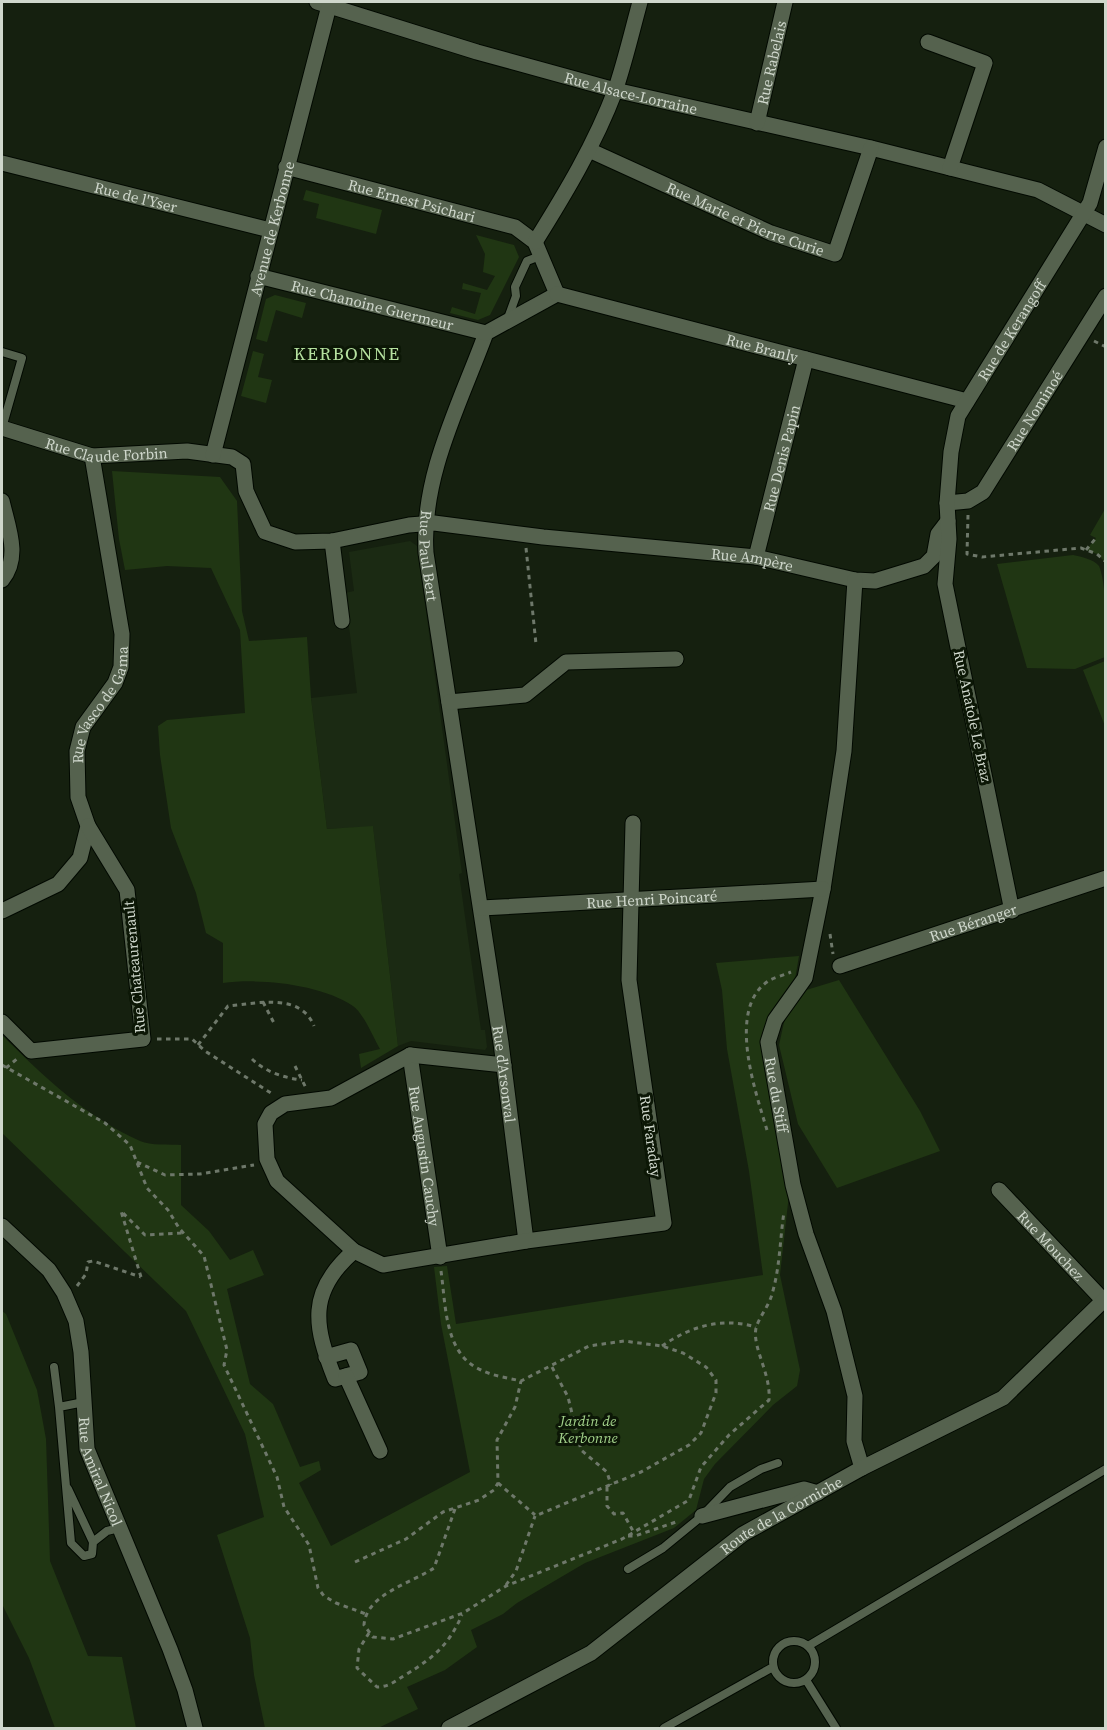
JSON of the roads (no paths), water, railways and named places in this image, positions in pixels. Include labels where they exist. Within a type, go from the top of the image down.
[{"type":"street","points":[[486,333],[557,294],[538,249],[589,150],[615,90],[640,2]]},
{"type":"street","name":"Rue Rabelais","points":[[757,123],[785,2]]},
{"type":"street","name":"Rue Alsace-Lorraine","points":[[326,3],[477,52],[615,90],[871,148],[1038,190],[1106,225]]},
{"type":"street","name":"Avenue de Kerbonne","points":[[213,455],[326,3]]},
{"type":"street","points":[[928,42],[985,63],[950,168]]},
{"type":"street","name":"Rue de Kerangoff","points":[[948,521],[947,503],[958,416],[1090,203],[1106,147]]},
{"type":"street","name":"Rue Marie et Pierre Curie","points":[[589,150],[771,233],[836,254],[871,148]]},
{"type":"street","name":"Rue de l'Yser","points":[[2,163],[270,230]]},
{"type":"street","name":"Rue Ernest Psichari","points":[[286,167],[515,227],[538,249]]},
{"type":"street","name":"Rue Chanoine Guermeur","points":[[258,276],[486,333]]},
{"type":"street","name":"Rue Branly","points":[[557,294],[968,401]]},
{"type":"street","name":"Rue Nominoé","points":[[947,503],[968,501],[983,492],[1106,296]]},
{"type":"street","name":"Rue Paul Bert","points":[[481,908],[426,554],[424,523],[439,457],[486,333]]},
{"type":"street","name":"Rue Denis Papin","points":[[756,557],[806,359]]},
{"type":"street","name":"Rue Claude Forbin","points":[[2,428],[92,456],[158,450],[213,455]]},
{"type":"street","name":"Rue Ampère","points":[[213,455],[232,457],[243,464],[246,491],[265,532],[295,542],[332,541],[424,523],[756,557],[855,579],[875,581],[924,566],[934,556],[938,534],[948,521]]},
{"type":"street","name":"Rue Vasco de Gama","points":[[88,826],[78,797],[77,751],[83,728],[115,683],[123,651],[92,456]]},
{"type":"street","points":[[2,501],[12,554],[10,567],[2,580]]},
{"type":"street","name":"Rue Anatole Le Braz","points":[[948,521],[945,584],[1012,911]]},
{"type":"street","points":[[332,541],[342,621]]},
{"type":"street","name":"Rue du Stiff","points":[[855,579],[844,751],[823,889],[805,978],[775,1020],[768,1042],[793,1185],[806,1234],[834,1311],[846,1355],[855,1396],[854,1441],[862,1468]]},
{"type":"street","points":[[449,702],[525,695],[566,662],[676,659]]},
{"type":"street","name":"Rue Faraday","points":[[410,1055],[331,1098],[285,1104],[271,1113],[265,1124],[268,1162],[277,1181],[354,1251],[383,1265],[526,1241],[664,1223],[629,980],[633,823]]},
{"type":"street","points":[[2,911],[58,884],[80,858],[88,826]]},
{"type":"street","name":"Rue Chateaurenault","points":[[2,1022],[31,1052],[143,1039],[127,890],[88,826]]},
{"type":"street","name":"Rue Béranger","points":[[840,966],[1012,911],[1106,878]]},
{"type":"street","name":"Rue Henri Poincaré","points":[[481,908],[823,889]]},
{"type":"street","name":"Rue d'Arsonval","points":[[481,908],[526,1241]]},
{"type":"street","points":[[410,1055],[504,1065]]},
{"type":"street","name":"Rue Augustin Cauchy","points":[[410,1055],[440,1257]]},
{"type":"street","name":"Rue Mouchez","points":[[999,1190],[1104,1299]]},
{"type":"street","name":"Rue Amiral Nicol","points":[[2,1226],[49,1270],[64,1293],[76,1321],[81,1352],[87,1449],[170,1649],[185,1690],[195,1728]]},
{"type":"street","points":[[326,1357],[351,1350],[360,1372],[336,1379],[326,1357],[318,1328],[319,1297],[339,1264],[354,1251]]},
{"type":"street","name":"Route de la Corniche","points":[[449,1728],[591,1653],[743,1534],[862,1468],[1003,1398],[1104,1299]]},
{"type":"street","points":[[346,1376],[380,1451]]},
{"type":"street","points":[[702,1516],[804,1489],[818,1493]]},
{"type":"lane","points":[[507,322],[516,296],[515,286],[527,261],[538,249]]},
{"type":"lane","points":[[2,352],[22,358],[2,428]]},
{"type":"lane","points":[[54,1367],[71,1543],[84,1556],[92,1554],[93,1542],[89,1528],[66,1485]]},
{"type":"lane","points":[[59,1407],[84,1402]]},
{"type":"lane","points":[[628,1569],[663,1548],[702,1516],[729,1487],[761,1469],[778,1463]]},
{"type":"lane","points":[[808,1646],[1106,1469]]},
{"type":"lane","points":[[93,1542],[107,1531],[119,1527]]},
{"type":"lane","points":[[795,1641],[808,1646],[816,1661],[811,1675],[806,1680],[788,1683],[776,1674],[773,1667],[774,1654],[784,1643],[795,1641]]},
{"type":"lane","points":[[664,1728],[773,1667]]},
{"type":"lane","points":[[806,1680],[836,1728]]},
{"type":"district","name":"KERBONNE","points":[[347,353]]},
{"type":"park label","name":"Jardin de Kerbonne","points":[[588,1428]]}]
